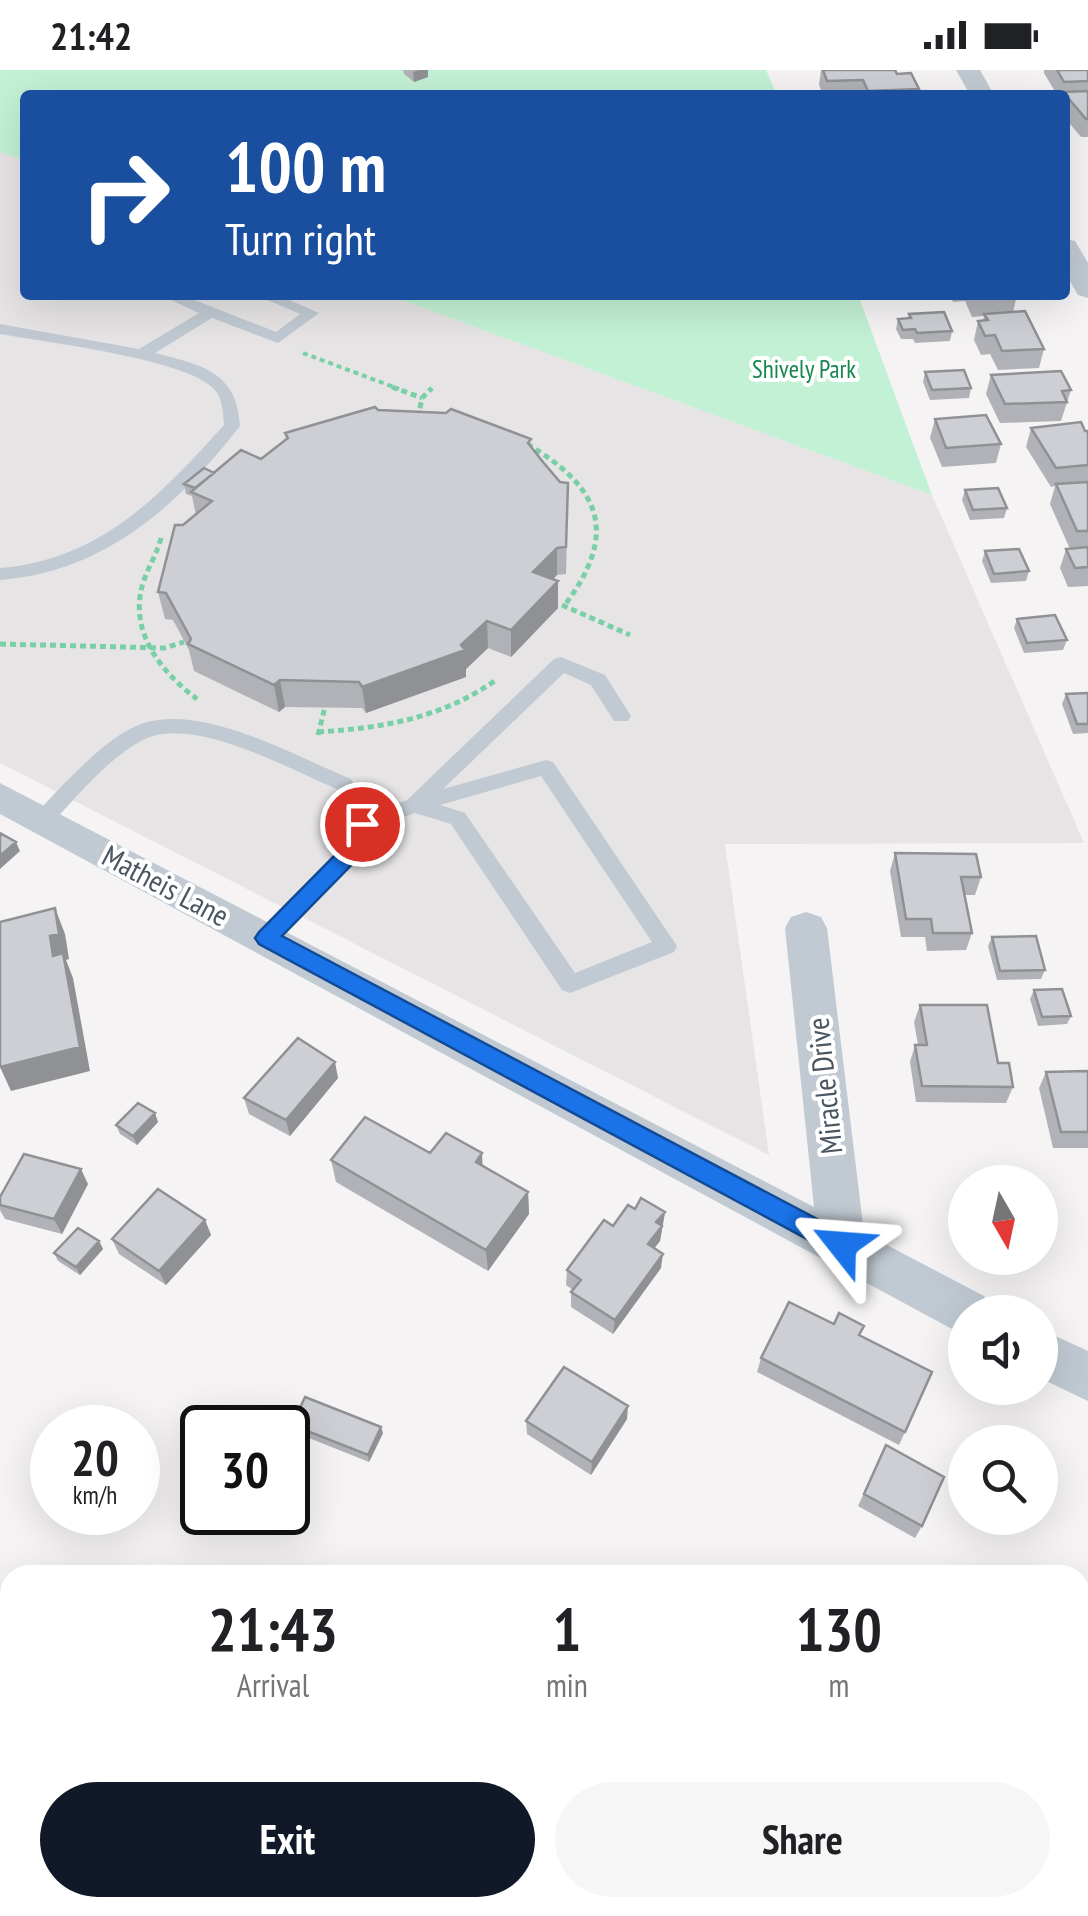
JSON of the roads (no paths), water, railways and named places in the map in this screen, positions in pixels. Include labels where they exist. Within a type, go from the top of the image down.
[{"type":"street","points":[[1070,256],[1088,289]]},
{"type":"street","name":"Matheis Lane","points":[[0,797],[948,1301]]},
{"type":"street","name":"Miracle Drive","points":[[806,928],[842,1245]]},
{"type":"street","points":[[1058,1362],[1088,1378]]},
{"type":"lane","points":[[181,300],[278,338],[312,313],[277,300]]},
{"type":"lane","points":[[138,356],[211,312]]},
{"type":"lane","points":[[0,329],[138,356],[216,381],[231,402],[232,426],[196,466],[107,546],[32,575],[0,574]]},
{"type":"lane","points":[[414,805],[561,664],[598,680],[622,716]]},
{"type":"lane","points":[[44,820],[107,756],[146,729],[176,722],[205,728],[344,784],[357,802],[362,824],[359,844],[266,938]]},
{"type":"lane","points":[[362,824],[414,805],[546,767],[666,946],[570,984],[458,818],[414,805]]},
{"type":"park label","name":"Shively Park","points":[[804,369]]}]
